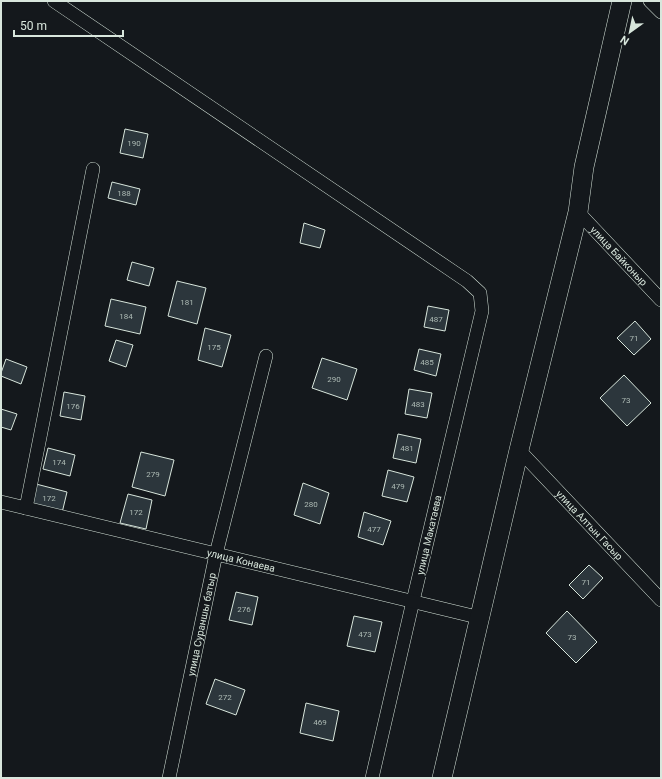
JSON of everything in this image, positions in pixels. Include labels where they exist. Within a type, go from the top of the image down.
[{"type":"street","name":"улица Макатаева","points":[[54,1],[454,272],[480,293],[482,311],[372,778]]},
{"type":"street","points":[[442,778],[481,618],[519,450],[578,212],[584,167],[622,1]]},
{"type":"street","points":[[650,1],[661,12]]},
{"type":"street","points":[[26,508],[93,169]]},
{"type":"street","name":"улица Байконыр","points":[[578,212],[661,300]]},
{"type":"street","name":"улица Сураншы батыр","points":[[169,778],[216,554],[266,356]]},
{"type":"street","name":"улица Алтын Гасыр","points":[[519,450],[661,600]]},
{"type":"street","name":"улица Конаева","points":[[1,502],[481,618]]},
{"type":"building","points":[[125,129],[148,134],[143,158],[120,153]]},
{"type":"building","points":[[112,182],[140,189],[136,205],[108,198]]},
{"type":"building","points":[[304,223],[325,230],[320,248],[300,243]]},
{"type":"building","points":[[132,262],[154,268],[149,286],[127,280]]},
{"type":"building","points":[[177,281],[206,288],[197,324],[168,316]]},
{"type":"building","points":[[111,299],[146,307],[140,334],[105,326]]},
{"type":"building","points":[[428,306],[449,310],[445,331],[424,327]]},
{"type":"building","points":[[635,321],[651,339],[634,355],[617,338]]},
{"type":"building","points":[[205,328],[231,335],[222,367],[198,360]]},
{"type":"building","points":[[116,340],[133,345],[126,367],[109,361]]},
{"type":"building","points":[[419,349],[441,354],[436,376],[414,370]]},
{"type":"building","points":[[322,358],[357,369],[347,400],[312,388]]},
{"type":"building","points":[[6,359],[27,367],[21,384],[1,376]]},
{"type":"building","points":[[624,375],[651,403],[627,426],[600,398]]},
{"type":"building","points":[[409,389],[432,393],[427,418],[405,414]]},
{"type":"building","points":[[64,392],[85,396],[81,420],[60,416]]},
{"type":"building","points":[[1,409],[17,414],[11,430],[1,427]]},
{"type":"building","points":[[398,434],[421,439],[416,463],[393,458]]},
{"type":"building","points":[[48,448],[75,455],[70,476],[43,469]]},
{"type":"building","points":[[141,452],[174,460],[165,496],[132,487]]},
{"type":"building","points":[[388,470],[414,477],[407,502],[382,496]]},
{"type":"building","points":[[303,483],[329,493],[320,524],[294,515]]},
{"type":"building","points":[[36,484],[67,492],[62,513],[31,505]]},
{"type":"building","points":[[128,494],[152,500],[146,529],[120,523]]},
{"type":"building","points":[[364,512],[391,521],[383,545],[358,537]]},
{"type":"building","points":[[589,565],[603,578],[583,599],[569,585]]},
{"type":"building","points":[[236,592],[258,597],[252,625],[229,620]]},
{"type":"building","points":[[567,611],[597,642],[576,663],[546,633]]},
{"type":"building","points":[[354,616],[382,622],[375,652],[347,646]]},
{"type":"building","points":[[215,679],[245,690],[236,715],[206,704]]},
{"type":"building","points":[[306,703],[339,711],[333,741],[300,733]]}]
